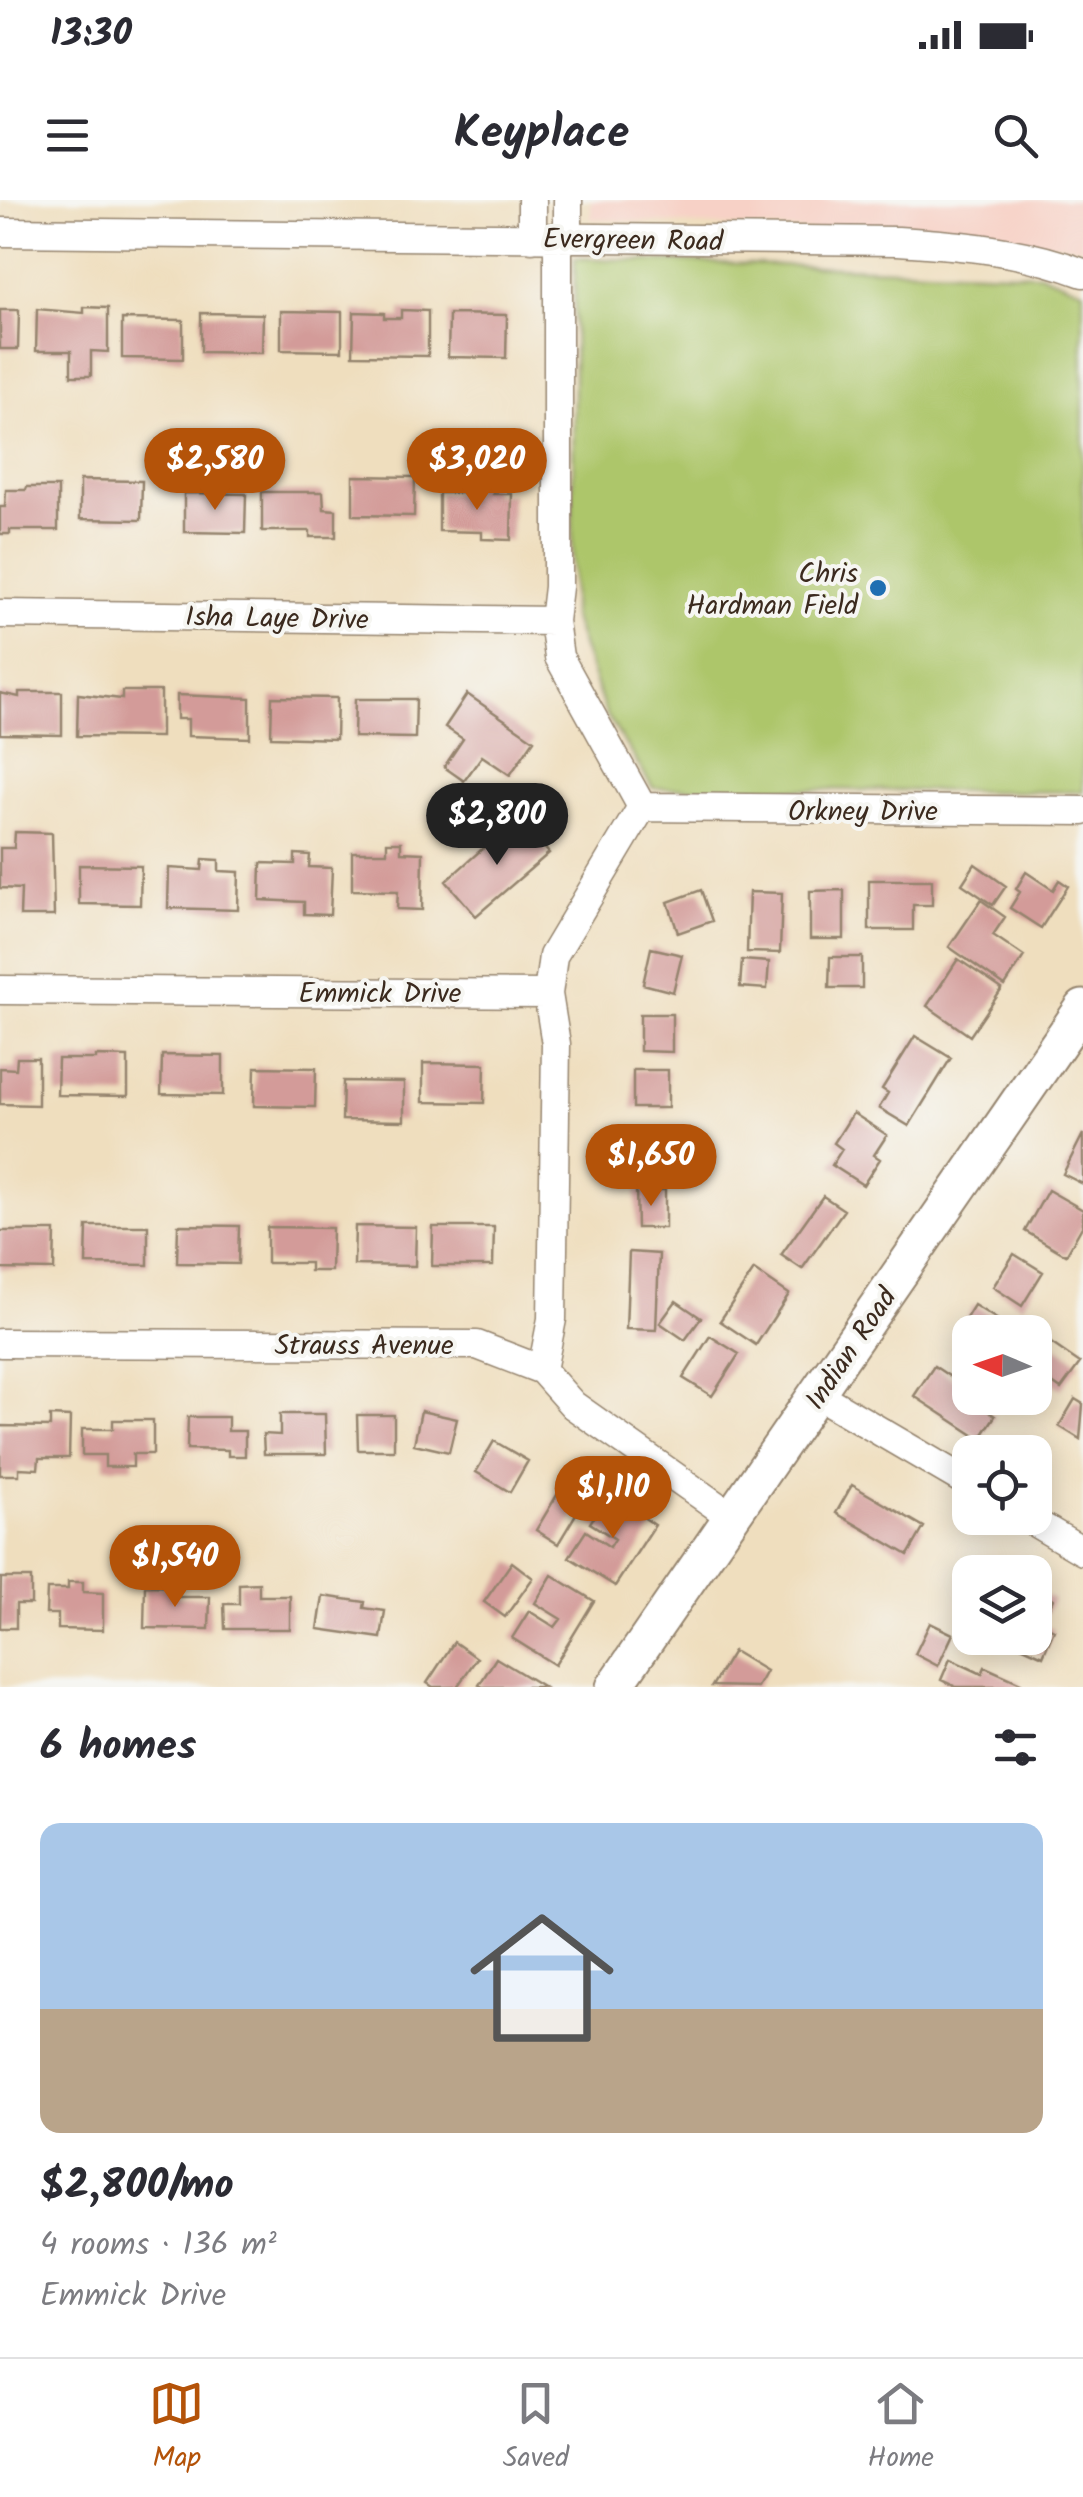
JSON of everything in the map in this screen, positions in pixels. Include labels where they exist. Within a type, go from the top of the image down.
[{"type":"street","points":[[532,200],[553,238]]},
{"type":"street","points":[[542,1370],[552,1320],[556,1044],[548,994],[553,956],[642,807],[559,656],[554,621],[558,587],[553,238],[568,200]]},
{"type":"street","name":"Evergreen Road","points":[[0,232],[930,243],[1013,252],[1083,273]]},
{"type":"street","name":"Isha Laye Drive","points":[[0,614],[554,621]]},
{"type":"street","name":"Orkney Drive","points":[[642,807],[1083,811]]},
{"type":"street","name":"Emmick Drive","points":[[0,990],[548,994]]},
{"type":"street","name":"Indian Road","points":[[614,1687],[1083,1008]]},
{"type":"street","name":"Strauss Avenue","points":[[0,1343],[477,1345],[542,1370],[573,1405],[732,1517]]},
{"type":"street","points":[[818,1394],[952,1473]]},
{"type":"street","points":[[1052,1533],[1083,1551]]},
{"type":"shaded area","points":[[591,200],[1083,200],[1083,248],[591,219]]},
{"type":"green space","points":[[575,258],[1041,274],[1083,290],[1083,792],[653,788],[606,714],[572,616]]},
{"type":"building","points":[[84,307],[108,308],[108,352],[91,351],[91,376],[71,376],[71,351],[36,351],[37,309],[84,313]]},
{"type":"building","points":[[0,310],[19,310],[18,349],[0,349]]},
{"type":"building","points":[[401,310],[428,311],[428,356],[353,355],[354,312],[401,318]]},
{"type":"building","points":[[281,311],[342,312],[342,351],[281,350]]},
{"type":"building","points":[[201,313],[263,314],[262,353],[201,352]]},
{"type":"building","points":[[449,314],[507,315],[506,358],[448,357]]},
{"type":"building","points":[[122,319],[183,320],[183,359],[122,358]]},
{"type":"building","points":[[353,476],[415,477],[414,516],[353,515]]},
{"type":"building","points":[[80,480],[142,481],[141,520],[80,519]]},
{"type":"building","points":[[474,483],[493,483],[493,494],[512,494],[511,540],[482,539],[482,532],[439,531],[439,493],[474,493]]},
{"type":"building","points":[[58,487],[58,530],[10,530],[10,534],[0,534],[0,507],[5,507],[6,490]]},
{"type":"building","points":[[262,492],[323,492],[324,509],[336,510],[336,537],[310,537],[310,531],[262,531]]},
{"type":"building","points":[[184,493],[246,494],[245,533],[184,532]]},
{"type":"building","points":[[122,691],[161,691],[161,737],[77,736],[78,694],[122,699]]},
{"type":"building","points":[[19,692],[62,692],[62,735],[0,734],[0,693],[19,697]]},
{"type":"building","points":[[467,694],[534,740],[510,775],[482,756],[464,781],[444,767],[463,739],[445,727]]},
{"type":"building","points":[[177,695],[250,698],[250,738],[188,736],[188,719],[177,719]]},
{"type":"building","points":[[272,697],[337,698],[336,739],[271,737]]},
{"type":"building","points":[[355,699],[416,699],[415,738],[354,737]]},
{"type":"building","points":[[523,823],[549,853],[476,916],[446,881],[499,834],[504,840]]},
{"type":"building","points":[[15,832],[52,833],[54,916],[20,916],[21,889],[0,888],[0,848],[14,848]]},
{"type":"building","points":[[387,842],[401,842],[401,852],[423,853],[422,910],[397,909],[398,891],[352,890],[352,852],[387,852]]},
{"type":"building","points":[[295,854],[310,855],[309,867],[332,868],[330,915],[304,914],[304,902],[260,900],[261,863],[295,864]]},
{"type":"building","points":[[203,859],[219,860],[219,871],[239,872],[238,910],[168,908],[169,868],[202,870]]},
{"type":"building","points":[[975,864],[1006,886],[993,905],[962,884]]},
{"type":"building","points":[[79,865],[141,866],[140,905],[79,904]]},
{"type":"building","points":[[1026,872],[1053,890],[1059,880],[1068,886],[1041,928],[1010,908]]},
{"type":"building","points":[[869,880],[932,880],[932,905],[913,905],[913,930],[869,930]]},
{"type":"building","points":[[701,890],[712,921],[678,933],[668,902]]},
{"type":"building","points":[[844,890],[844,939],[810,939],[810,891]]},
{"type":"building","points":[[749,892],[782,893],[780,953],[747,952]]},
{"type":"building","points":[[981,900],[1005,917],[993,935],[1024,956],[1005,986],[949,947]]},
{"type":"building","points":[[651,948],[682,955],[673,992],[643,984]]},
{"type":"building","points":[[830,957],[862,957],[862,988],[829,988]]},
{"type":"building","points":[[958,959],[1002,989],[970,1036],[927,1006]]},
{"type":"building","points":[[742,960],[769,962],[767,989],[740,987]]},
{"type":"building","points":[[640,1014],[672,1014],[672,1052],[640,1051]]},
{"type":"building","points":[[915,1036],[951,1058],[909,1126],[879,1108],[888,1093],[882,1089]]},
{"type":"building","points":[[162,1055],[223,1056],[223,1095],[161,1094]]},
{"type":"building","points":[[128,1057],[128,1096],[57,1095],[58,1059]]},
{"type":"building","points":[[17,1058],[38,1058],[38,1105],[0,1104],[0,1068],[16,1069]]},
{"type":"building","points":[[423,1063],[485,1064],[484,1103],[423,1102]]},
{"type":"building","points":[[255,1067],[316,1068],[315,1107],[254,1106]]},
{"type":"building","points":[[633,1070],[668,1070],[668,1108],[633,1108]]},
{"type":"building","points":[[343,1081],[404,1082],[404,1121],[342,1120]]},
{"type":"building","points":[[853,1113],[887,1135],[874,1155],[880,1159],[863,1185],[832,1165],[842,1149],[834,1143]]},
{"type":"building","points":[[639,1133],[674,1134],[673,1171],[639,1171]]},
{"type":"building","points":[[1083,1134],[1083,1184],[1063,1174]]},
{"type":"building","points":[[636,1190],[665,1190],[665,1228],[637,1228]]},
{"type":"building","points":[[1048,1190],[1083,1210],[1083,1225],[1066,1255],[1025,1231]]},
{"type":"building","points":[[823,1196],[844,1210],[802,1269],[781,1255]]},
{"type":"building","points":[[178,1225],[239,1226],[238,1264],[177,1263]]},
{"type":"building","points":[[87,1226],[148,1226],[148,1265],[86,1264]]},
{"type":"building","points":[[355,1226],[416,1227],[415,1266],[354,1265]]},
{"type":"building","points":[[267,1227],[332,1228],[331,1271],[310,1271],[310,1263],[267,1263]]},
{"type":"building","points":[[433,1227],[494,1227],[493,1266],[432,1266]]},
{"type":"building","points":[[0,1231],[55,1231],[54,1270],[0,1269]]},
{"type":"building","points":[[629,1252],[659,1254],[656,1330],[626,1329]]},
{"type":"building","points":[[1014,1254],[1043,1272],[1022,1306],[993,1287]]},
{"type":"building","points":[[754,1270],[789,1294],[756,1345],[720,1321]]},
{"type":"building","points":[[676,1301],[701,1318],[685,1340],[660,1323]]},
{"type":"building","points":[[974,1305],[990,1315],[968,1315]]},
{"type":"building","points":[[710,1336],[739,1354],[712,1396],[683,1378]]},
{"type":"building","points":[[1052,1344],[1080,1363],[1061,1389],[1052,1383]]},
{"type":"building","points":[[934,1366],[952,1378],[952,1415],[995,1416],[983,1435],[974,1435],[914,1396]]},
{"type":"building","points":[[1075,1399],[1083,1404],[1080,1439],[1059,1426]]},
{"type":"building","points":[[421,1411],[457,1419],[449,1452],[414,1444]]},
{"type":"building","points":[[280,1414],[325,1414],[326,1454],[264,1454],[263,1434],[280,1435]]},
{"type":"building","points":[[357,1415],[394,1415],[394,1450],[358,1450]]},
{"type":"building","points":[[50,1416],[70,1417],[69,1458],[39,1458],[38,1469],[19,1468],[19,1475],[0,1475],[0,1426],[50,1427]]},
{"type":"building","points":[[188,1417],[228,1417],[228,1431],[245,1431],[245,1456],[228,1456],[228,1450],[187,1449]]},
{"type":"building","points":[[113,1420],[153,1420],[153,1454],[133,1454],[133,1467],[105,1467],[105,1455],[82,1455],[82,1429],[113,1429]]},
{"type":"building","points":[[494,1441],[528,1461],[510,1492],[476,1472]]},
{"type":"building","points":[[566,1480],[588,1494],[558,1544],[536,1530]]},
{"type":"building","points":[[852,1485],[924,1527],[908,1555],[836,1513]]},
{"type":"building","points":[[608,1494],[655,1525],[615,1586],[569,1557],[586,1531],[610,1547],[615,1539],[590,1523]]},
{"type":"building","points":[[512,1562],[533,1578],[505,1617],[484,1602]]},
{"type":"building","points":[[552,1575],[594,1601],[555,1665],[512,1638],[529,1611],[555,1627],[561,1619],[535,1603]]},
{"type":"building","points":[[1,1578],[31,1578],[31,1604],[16,1604],[16,1628],[0,1628]]},
{"type":"building","points":[[68,1582],[83,1582],[83,1592],[103,1593],[103,1630],[58,1629],[58,1614],[46,1614],[47,1589],[68,1589]]},
{"type":"building","points":[[259,1583],[259,1596],[290,1596],[290,1629],[225,1629],[224,1604],[239,1604],[239,1584]]},
{"type":"building","points":[[145,1586],[177,1587],[177,1597],[210,1597],[209,1629],[144,1628]]},
{"type":"building","points":[[323,1596],[365,1602],[364,1608],[385,1611],[381,1638],[318,1629]]},
{"type":"building","points":[[930,1623],[952,1634],[938,1666],[915,1654]]},
{"type":"building","points":[[454,1642],[477,1658],[457,1687],[433,1687],[427,1683]]},
{"type":"building","points":[[733,1651],[766,1671],[757,1687],[712,1686]]},
{"type":"building","points":[[496,1658],[544,1687],[479,1685]]},
{"type":"building","points":[[950,1659],[982,1674],[985,1667],[1021,1683],[1019,1687],[956,1687],[941,1680]]},
{"type":"place","name":"Chris Hardman Field","points":[[878,588]]}]
